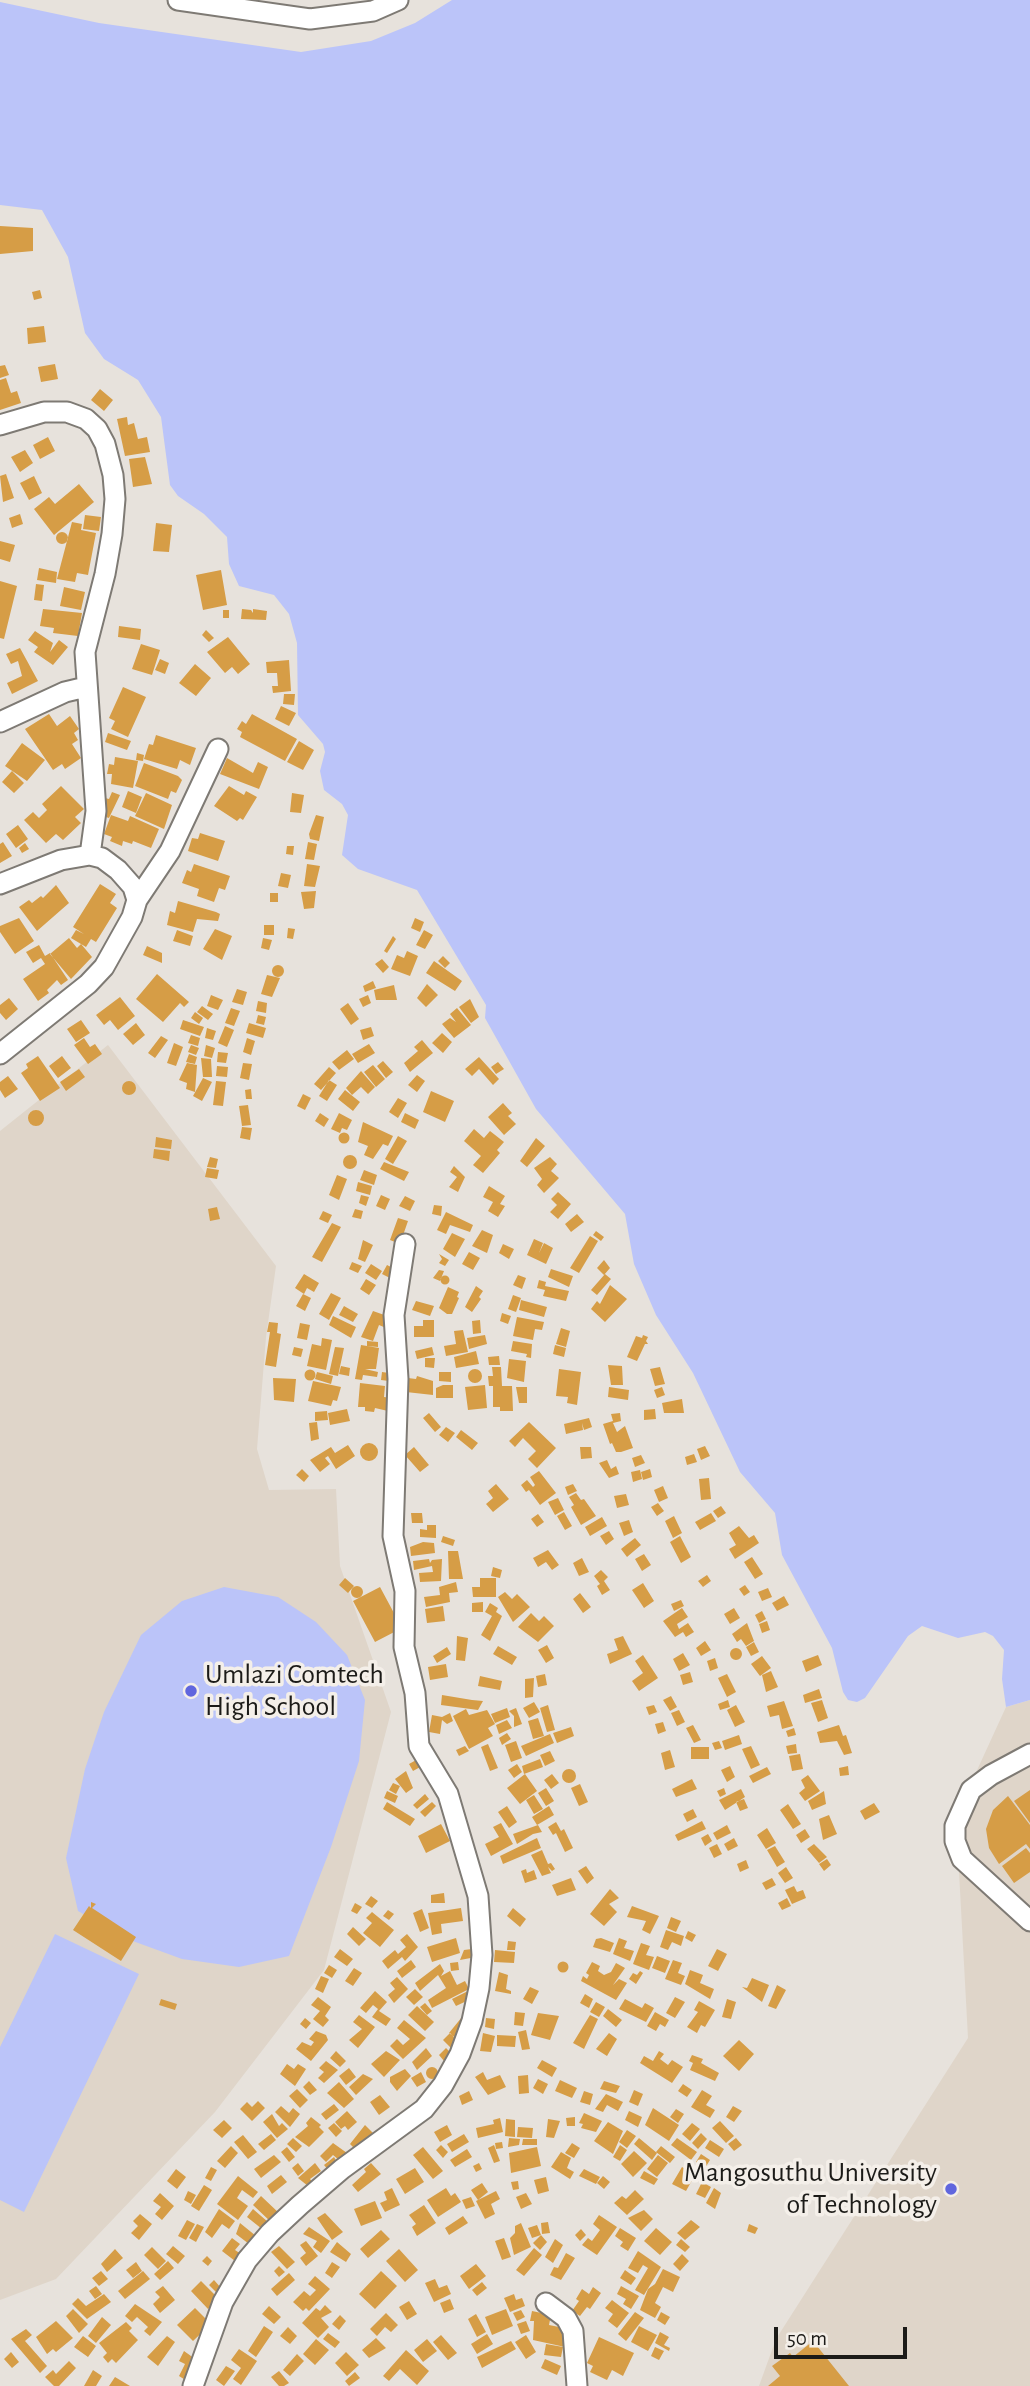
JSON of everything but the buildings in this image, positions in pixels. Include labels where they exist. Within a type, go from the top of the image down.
[{"type":"street","points":[[178,0],[244,6],[310,19],[341,18],[373,11],[398,0]]},
{"type":"street","points":[[0,425],[44,412],[68,412],[86,419],[97,429],[105,444],[115,499],[105,574],[85,652],[96,811],[90,855]]},
{"type":"street","points":[[0,722],[65,692],[86,687]]},
{"type":"street","points":[[0,1054],[88,984],[104,967],[132,917],[137,900],[170,851],[218,750]]},
{"type":"street","points":[[0,884],[61,860],[90,855],[102,858],[118,870],[133,887],[137,900]]},
{"type":"street","points":[[193,2386],[223,2301],[247,2260],[270,2233],[342,2169],[424,2109],[443,2085],[460,2054],[472,2021],[479,1988],[482,1955],[478,1896],[448,1794],[419,1746],[415,1693],[404,1647],[405,1591],[393,1536],[398,1379],[394,1315],[405,1244]]},
{"type":"street","points":[[1030,1755],[992,1774],[971,1790],[955,1826],[955,1841],[962,1859],[1030,1921]]},
{"type":"street","points":[[546,2303],[566,2318],[573,2331],[578,2386]]},
{"type":"shaded area","points":[[452,0],[1030,0],[1030,1700],[1006,1707],[1002,1679],[1004,1650],[993,1636],[985,1632],[958,1638],[922,1626],[908,1636],[865,1698],[857,1702],[848,1700],[843,1692],[832,1648],[782,1555],[775,1513],[740,1472],[693,1373],[656,1315],[634,1264],[625,1214],[536,1109],[485,1018],[486,1005],[417,890],[358,869],[342,855],[348,815],[342,804],[324,790],[320,771],[325,752],[323,744],[298,715],[297,643],[289,614],[274,595],[239,586],[229,564],[227,537],[204,514],[178,496],[170,485],[161,417],[138,380],[104,359],[85,333],[68,257],[42,210],[0,205],[0,2],[99,23],[301,52],[371,41],[415,23]]},
{"type":"shaded area","name":"Umlazi Comtech High School","points":[[108,1045],[276,1266],[266,1337],[257,1449],[269,1490],[336,1489],[340,1566],[391,1712],[324,1970],[215,2112],[56,2279],[0,2300],[0,1131]]},
{"type":"shaded area","points":[[224,1587],[278,1597],[316,1622],[347,1655],[365,1700],[359,1761],[331,1847],[289,1956],[239,1967],[182,1959],[130,1940],[78,1911],[66,1858],[85,1769],[104,1712],[141,1635],[182,1601]]},
{"type":"shaded area","name":"Mangosuthu University of Technology","points":[[1030,1700],[1030,2386],[759,2386],[776,2339],[968,2038],[956,1816],[1006,1707]]},
{"type":"shaded area","points":[[55,1934],[139,1974],[24,2212],[0,2200],[0,2047]]},
{"type":"place","name":"Umlazi Comtech High School","points":[[191,1691]]},
{"type":"place","name":"Mangosuthu University of Technology","points":[[951,2189]]}]
